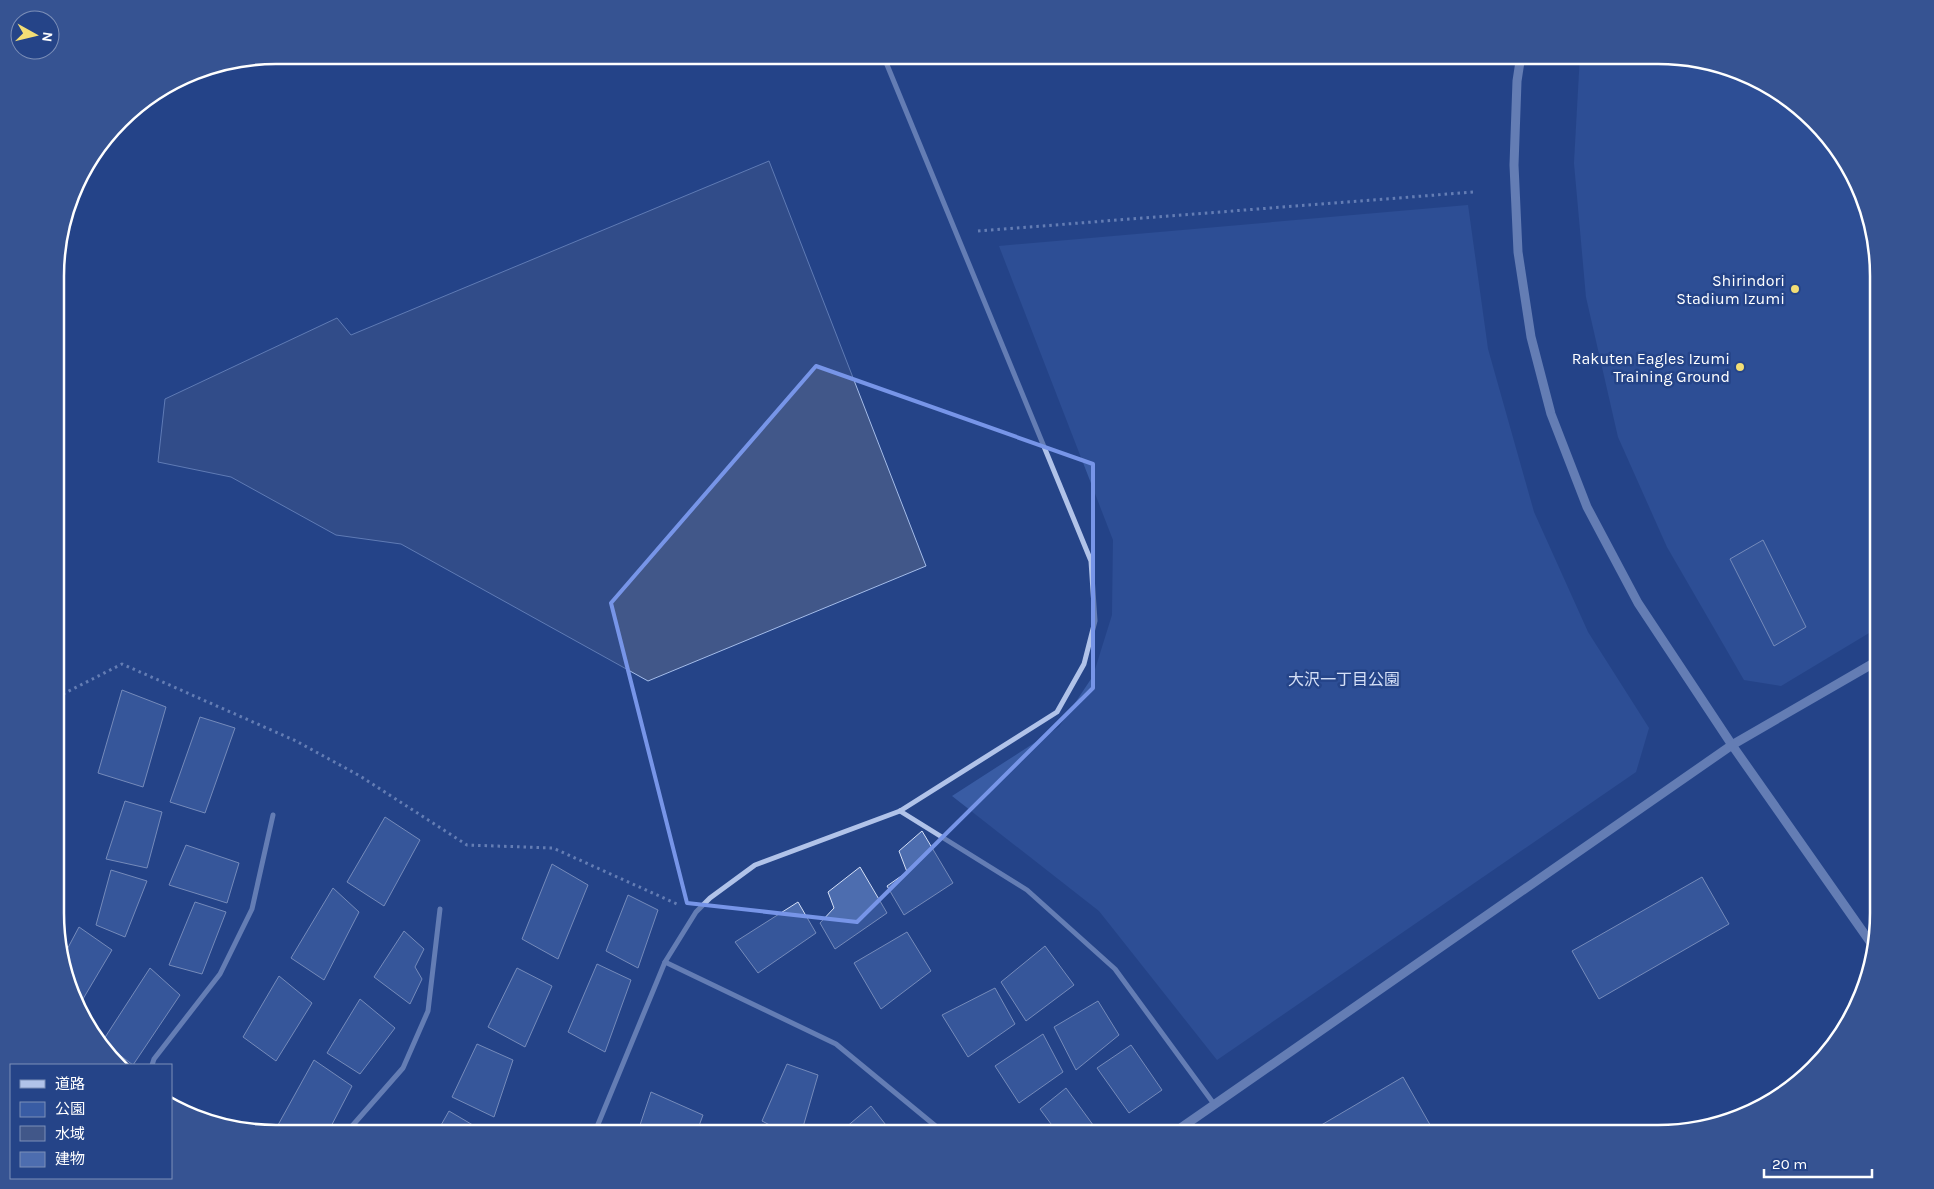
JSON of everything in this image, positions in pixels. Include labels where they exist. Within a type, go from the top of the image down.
[{"type":"street","points":[[598,1125],[665,962],[696,912],[710,898],[755,865],[900,811],[1057,712],[1084,664],[1095,620],[1091,561],[887,64]]},
{"type":"street","points":[[1520,64],[1517,81],[1514,165],[1518,252],[1531,337],[1551,414],[1587,507],[1638,603],[1732,746],[1868,939]]},
{"type":"street","points":[[1185,1125],[1732,746],[1870,665]]},
{"type":"street","points":[[900,811],[1027,890],[1115,968],[1214,1104]]},
{"type":"street","points":[[152,1064],[154,1059],[220,974],[252,909],[273,815]]},
{"type":"street","points":[[353,1125],[402,1068],[428,1011],[440,909]]},
{"type":"street","points":[[665,962],[836,1044],[934,1125]]},
{"type":"path","points":[[956,233],[1474,192]]},
{"type":"path","points":[[64,694],[122,664],[296,742],[360,776],[467,845],[554,848],[696,912]]},
{"type":"highlighted area","points":[[816,366],[1093,464],[1093,688],[857,922],[687,903],[611,603]]},
{"type":"green space","name":"Rakuten Eagles Izumi Training Ground","points":[[1580,64],[1672,64],[1726,75],[1764,92],[1776,100],[1798,116],[1818,136],[1842,170],[1854,195],[1863,221],[1870,262],[1870,632],[1781,686],[1744,680],[1667,547],[1618,437],[1586,297],[1574,163]]},
{"type":"green space","name":"大沢一丁目公園","points":[[1468,205],[1488,349],[1534,512],[1588,632],[1649,728],[1636,772],[1217,1060],[1099,911],[952,796],[1059,727],[1093,676],[1112,615],[1113,540],[999,246]]},
{"type":"water","points":[[769,161],[926,566],[648,681],[401,544],[336,535],[231,477],[158,462],[165,399],[337,318],[351,335]]},
{"type":"building","points":[[1763,540],[1806,627],[1774,646],[1730,559]]},
{"type":"building","points":[[122,690],[166,707],[143,787],[98,773]]},
{"type":"building","points":[[200,717],[235,728],[205,813],[170,802]]},
{"type":"building","points":[[125,801],[162,812],[147,868],[106,859]]},
{"type":"building","points":[[385,817],[420,840],[384,906],[347,882]]},
{"type":"building","points":[[922,831],[953,883],[904,915],[887,886],[907,872],[899,851]]},
{"type":"building","points":[[186,845],[239,863],[227,903],[169,885]]},
{"type":"building","points":[[552,864],[588,885],[558,959],[522,939]]},
{"type":"building","points":[[860,867],[887,913],[835,949],[820,923],[834,908],[828,892]]},
{"type":"building","points":[[111,870],[147,881],[125,937],[96,925]]},
{"type":"building","points":[[1702,877],[1729,924],[1599,999],[1572,951]]},
{"type":"building","points":[[333,888],[359,912],[324,980],[291,958]]},
{"type":"building","points":[[628,895],[658,910],[638,968],[606,951]]},
{"type":"building","points":[[195,902],[226,912],[202,974],[169,965]]},
{"type":"building","points":[[798,902],[816,933],[758,973],[735,942]]},
{"type":"building","points":[[79,927],[112,950],[83,1000],[71,968],[67,949]]},
{"type":"building","points":[[404,931],[424,949],[415,967],[422,979],[410,1004],[374,977]]},
{"type":"building","points":[[907,932],[931,971],[881,1009],[854,963]]},
{"type":"building","points":[[1045,946],[1074,985],[1026,1021],[1001,982]]},
{"type":"building","points":[[597,964],[631,980],[605,1052],[568,1032]]},
{"type":"building","points":[[150,968],[180,995],[134,1064],[115,1052],[105,1038]]},
{"type":"building","points":[[517,968],[552,986],[525,1047],[488,1027]]},
{"type":"building","points":[[279,976],[312,1003],[276,1061],[243,1037]]},
{"type":"building","points":[[995,988],[1015,1024],[968,1057],[942,1015]]},
{"type":"building","points":[[360,999],[395,1028],[360,1074],[327,1053]]},
{"type":"building","points":[[1098,1001],[1119,1035],[1076,1070],[1054,1027]]},
{"type":"building","points":[[1043,1034],[1063,1072],[1019,1103],[995,1066]]},
{"type":"building","points":[[477,1044],[513,1060],[494,1117],[452,1097]]},
{"type":"building","points":[[1131,1045],[1162,1090],[1129,1113],[1097,1068]]},
{"type":"building","points":[[314,1060],[352,1086],[332,1125],[278,1125]]},
{"type":"building","points":[[787,1064],[818,1075],[804,1125],[770,1125],[762,1121]]},
{"type":"building","points":[[1403,1077],[1430,1125],[1321,1125]]},
{"type":"building","points":[[1066,1088],[1093,1125],[1052,1125],[1040,1109]]},
{"type":"building","points":[[651,1092],[703,1115],[699,1125],[640,1125]]},
{"type":"building","points":[[871,1106],[886,1125],[849,1125]]},
{"type":"building","points":[[449,1111],[473,1125],[441,1125]]},
{"type":"place","name":"Shirindori Stadium Izumi","points":[[1795,289]]},
{"type":"place","name":"Rakuten Eagles Izumi Training Ground","points":[[1740,367]]}]
